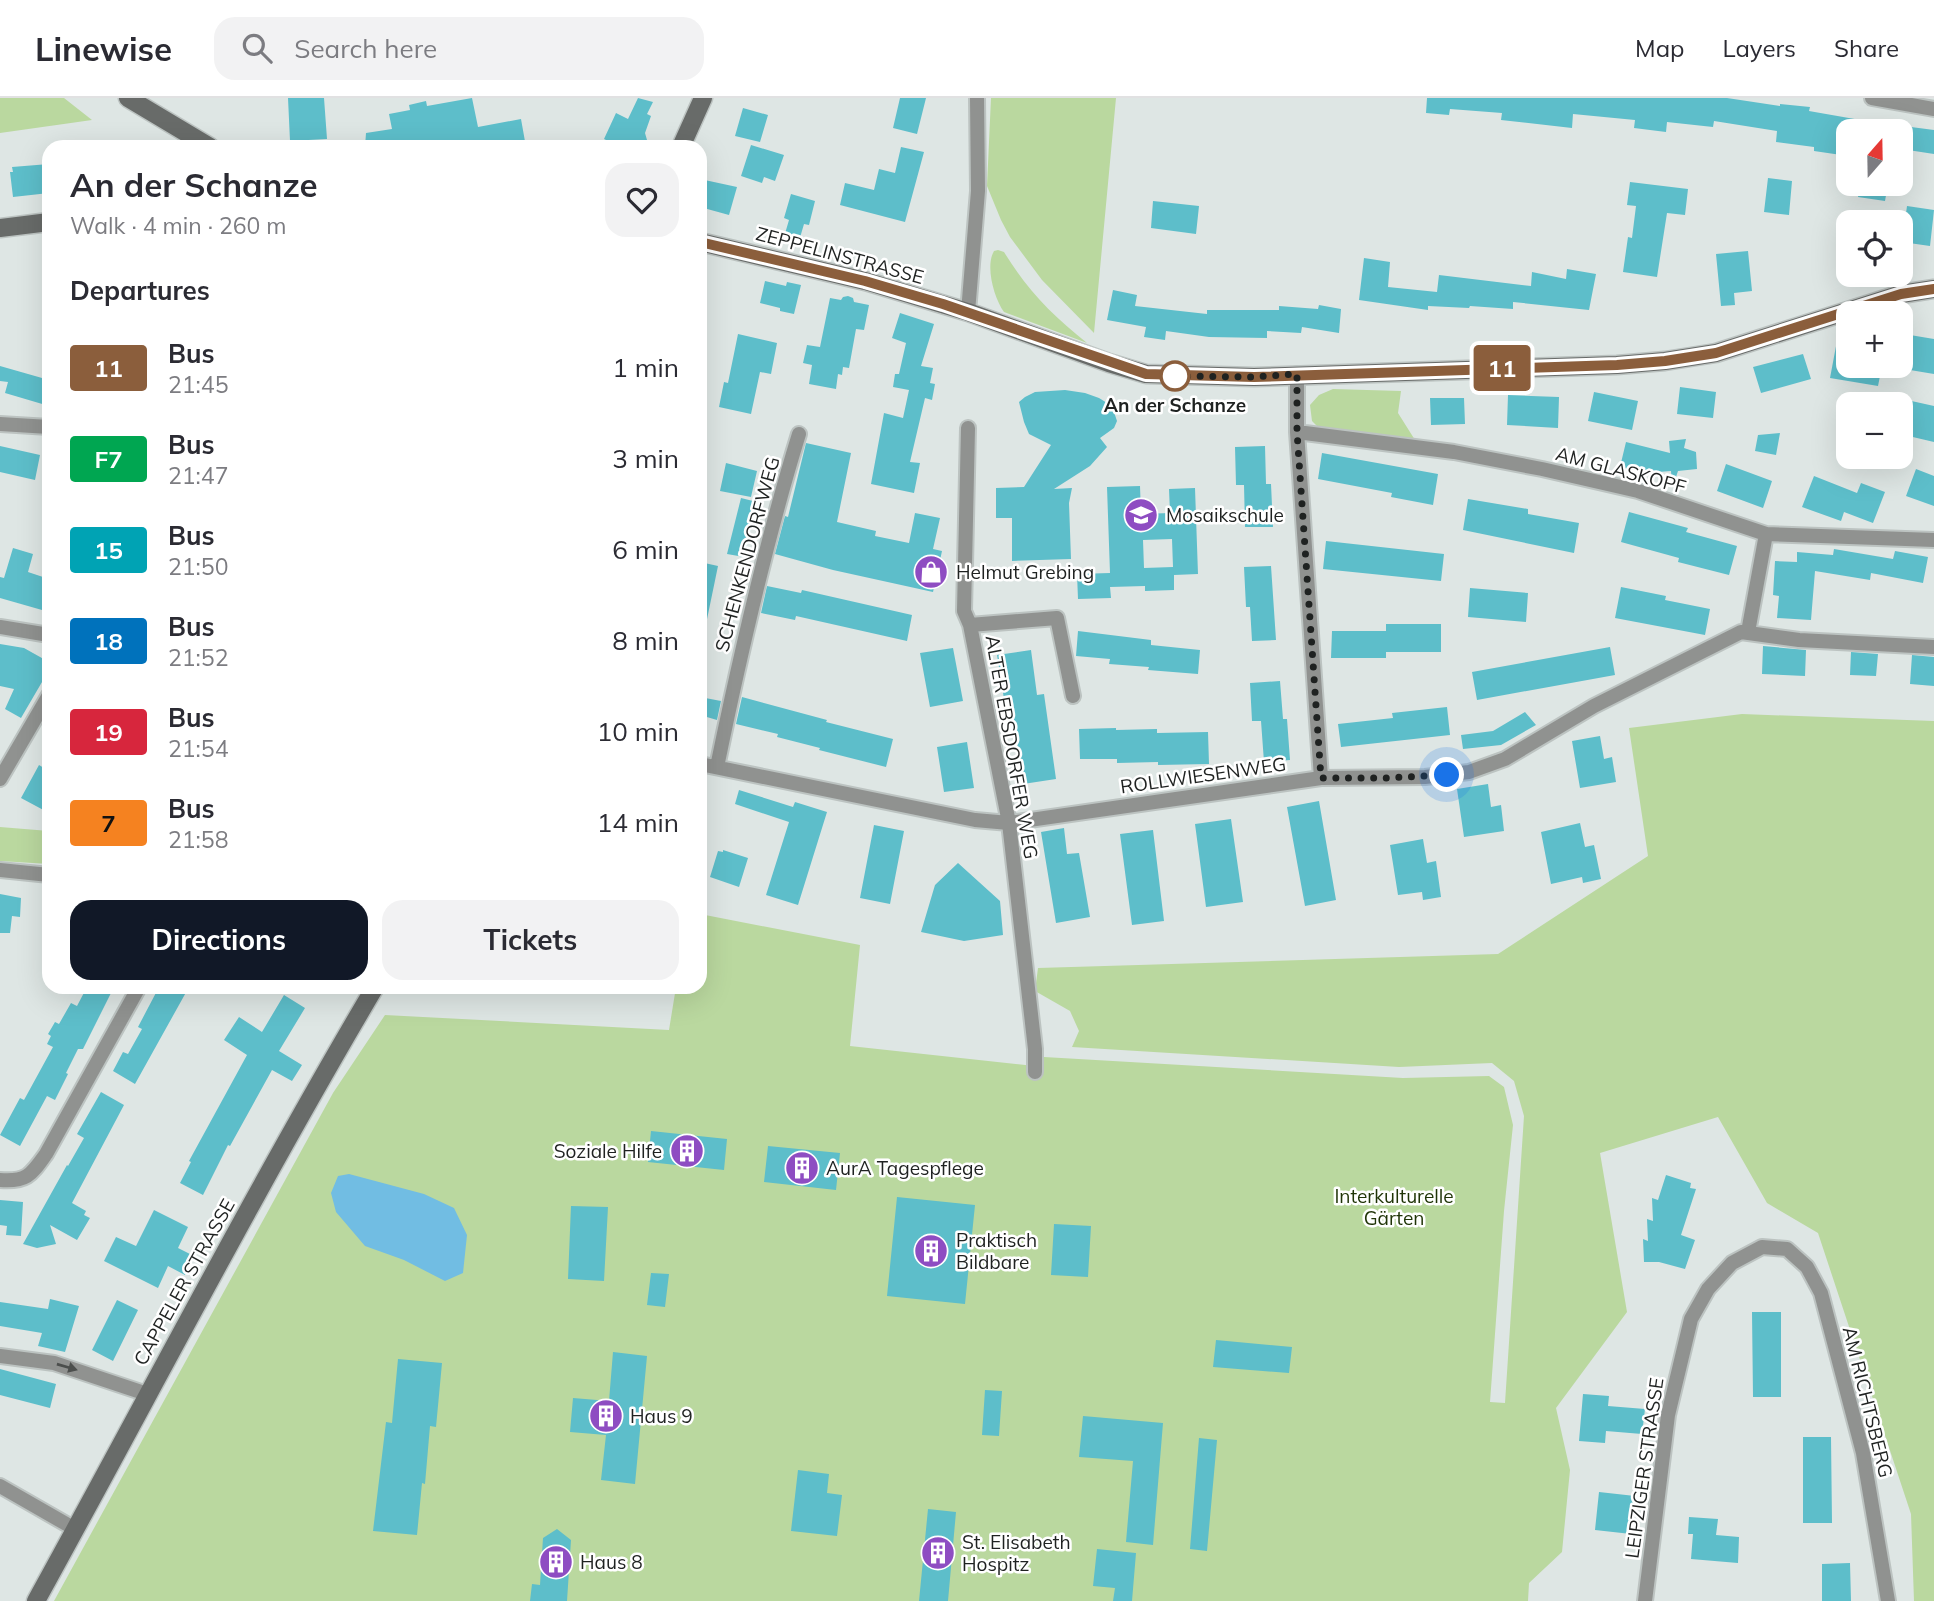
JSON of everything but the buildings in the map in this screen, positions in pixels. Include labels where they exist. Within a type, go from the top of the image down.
[{"type":"main road","points":[[128,98],[199,140]]},
{"type":"main road","points":[[684,140],[703,98]]},
{"type":"main road","points":[[0,228],[42,223]]},
{"type":"main road","name":"ZEPPELINSTRASSE","points":[[707,244],[865,281],[968,312],[1146,374],[1254,377],[1617,365],[1665,361],[1716,353],[1901,294],[1934,289]]},
{"type":"main road","name":"CAPPELER STRASSE","points":[[36,1601],[318,1083],[371,994]]},
{"type":"street","points":[[968,312],[978,191],[976,98]]},
{"type":"street","points":[[1872,98],[1934,109]]},
{"type":"street","points":[[1297,374],[1297,432],[1321,778]]},
{"type":"street","points":[[0,424],[42,427]]},
{"type":"street","name":"ALTER EBSDORFER WEG","points":[[968,428],[964,611],[970,625],[1009,823],[1035,1049],[1035,1072]]},
{"type":"street","name":"AM GLASKOPF","points":[[1297,432],[1454,452],[1542,469],[1638,491],[1766,534],[1934,540]]},
{"type":"street","name":"SCHENKENDORFWEG","points":[[716,767],[741,647],[777,504],[799,434]]},
{"type":"street","points":[[1766,534],[1748,632],[1799,640],[1934,647]]},
{"type":"street","points":[[970,625],[1057,618],[1073,696]]},
{"type":"street","points":[[0,626],[42,634]]},
{"type":"street","name":"ROLLWIESENWEG","points":[[707,765],[975,820],[1009,823],[1321,778],[1425,777],[1469,772],[1514,754],[1594,706],[1733,636],[1748,632]]},
{"type":"street","points":[[0,779],[42,707]]},
{"type":"street","points":[[0,870],[42,874]]},
{"type":"street","points":[[0,1180],[19,1180],[30,1176],[46,1154],[135,994]]},
{"type":"street","name":"LEIPZIGER STRASSE","points":[[1645,1601],[1668,1415],[1691,1319],[1708,1289],[1732,1263],[1762,1247]]},
{"type":"street","name":"AM RICHTSBERG","points":[[1762,1247],[1787,1250],[1807,1267],[1821,1293],[1863,1453],[1888,1601]]},
{"type":"street","points":[[0,1356],[54,1363],[147,1394]]},
{"type":"street","points":[[0,1486],[75,1529]]},
{"type":"green space","points":[[0,98],[64,98],[92,120],[0,133]]},
{"type":"green space","points":[[991,98],[1116,98],[1094,333],[1042,280],[1010,237],[1001,220],[987,186]]},
{"type":"green space","points":[[994,251],[1004,252],[1041,302],[1087,343],[1004,312],[994,291],[990,265]]},
{"type":"green space","points":[[1333,389],[1401,391],[1398,413],[1415,440],[1318,427],[1312,421],[1310,405],[1319,395]]},
{"type":"green space","name":"Interkulturelle Gärten","points":[[1742,714],[1934,721],[1934,1601],[1914,1601],[1911,1514],[1818,1233],[1767,1203],[1718,1117],[1600,1153],[1627,1312],[1556,1408],[1570,1470],[1562,1552],[1529,1583],[1528,1601],[54,1601],[333,1093],[385,1015],[669,1030],[675,994],[707,994],[707,915],[860,945],[850,1046],[1044,1067],[1044,1057],[1403,1078],[1489,1076],[1504,1087],[1513,1125],[1490,1402],[1505,1403],[1524,1116],[1514,1081],[1492,1063],[1399,1067],[1072,1047],[1079,1031],[1070,1011],[1035,991],[1038,968],[1498,954],[1648,856],[1629,728]]},
{"type":"green space","points":[[0,827],[42,830],[42,864],[0,861]]},
{"type":"water","points":[[349,1174],[424,1194],[454,1208],[467,1235],[463,1273],[445,1281],[404,1260],[365,1246],[336,1212],[331,1193],[338,1176]]},
{"type":"bus line","name":"11","points":[[707,244],[865,281],[968,312],[1109,363],[1146,374],[1177,376],[1254,377],[1617,365],[1692,358],[1716,353],[1914,290],[1934,289]]},
{"type":"place","name":"An der Schanze","points":[[1175,376]]},
{"type":"place","name":"Mosaikschule","points":[[1141,515]]},
{"type":"place","name":"Helmut Grebing","points":[[931,572]]},
{"type":"place","name":"Soziale Hilfe","points":[[687,1151]]},
{"type":"place","name":"AurA Tagespflege","points":[[802,1168]]},
{"type":"place","name":"Praktisch Bildbare","points":[[931,1251]]},
{"type":"place","name":"Haus 9","points":[[606,1416]]},
{"type":"place","name":"St. Elisabeth Hospitz","points":[[938,1553]]},
{"type":"place","name":"Haus 8","points":[[556,1562]]},
{"type":"route","points":[[1175,376],[1254,377],[1297,374],[1297,432],[1321,778],[1447,775]]}]
